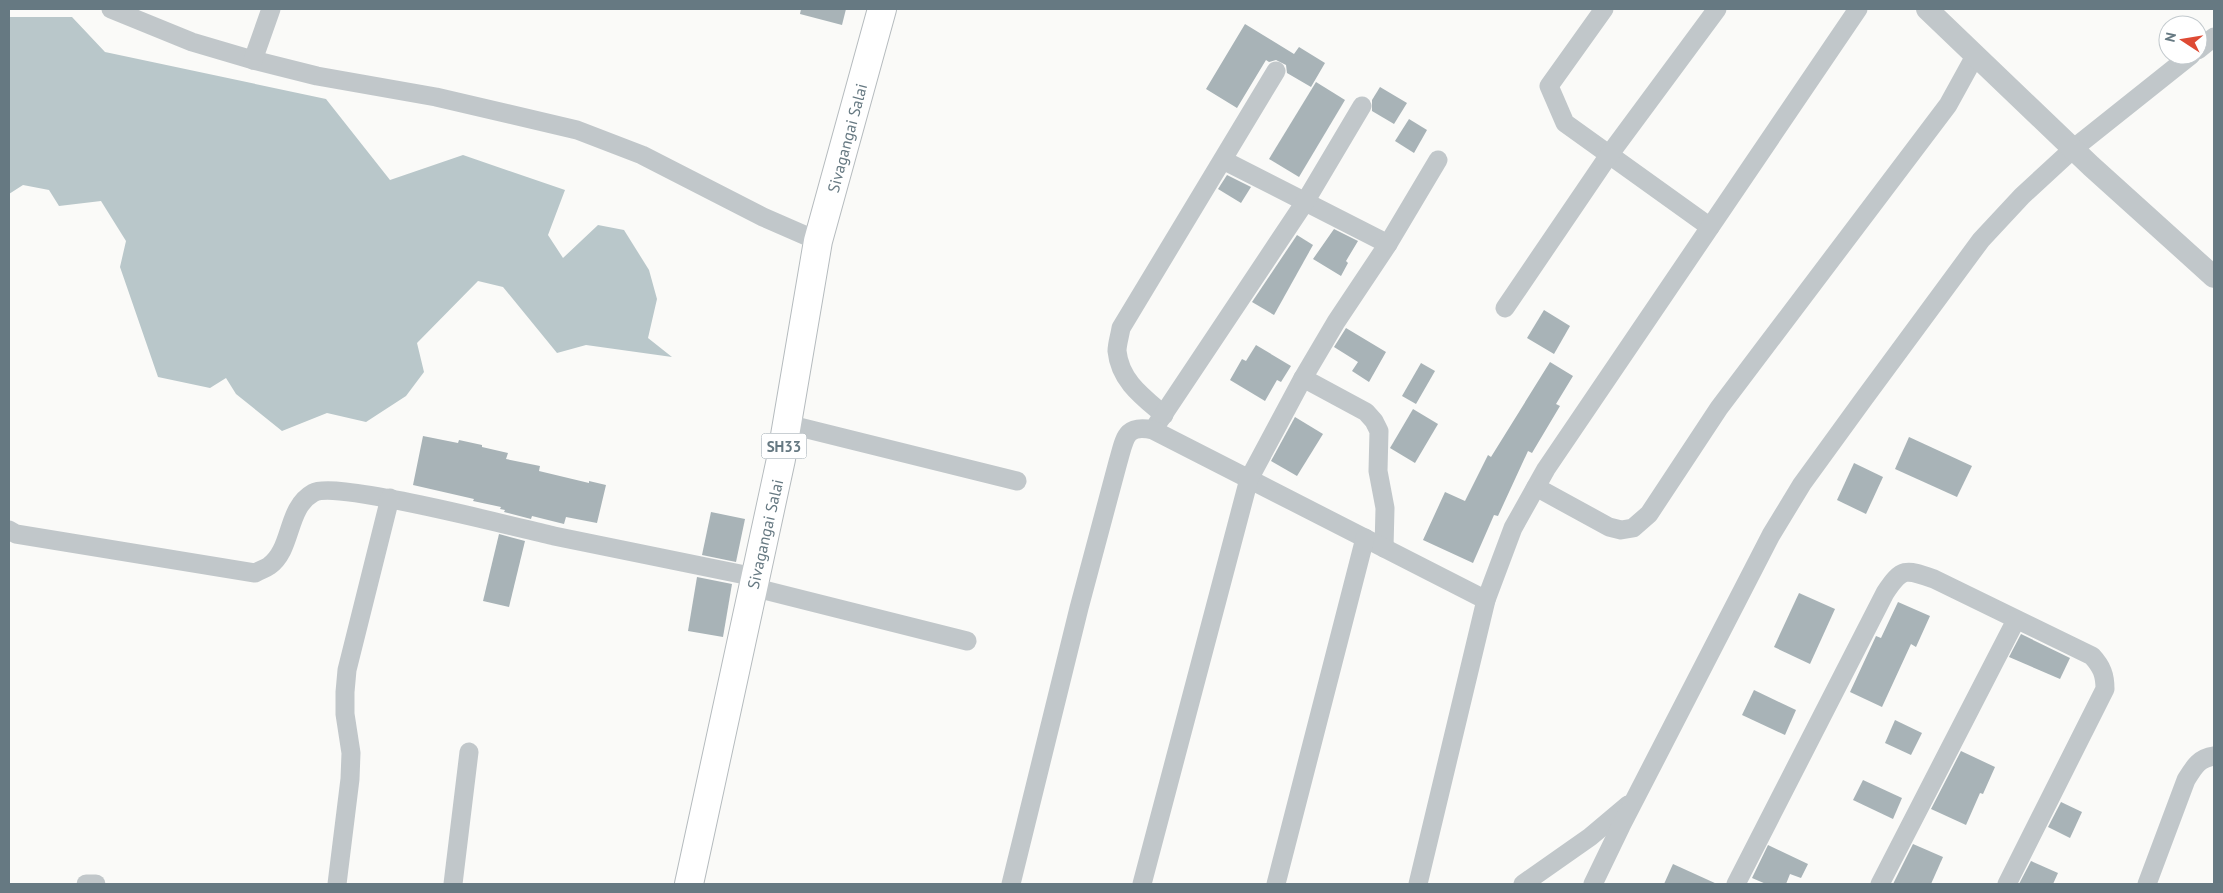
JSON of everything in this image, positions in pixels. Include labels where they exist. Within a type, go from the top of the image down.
[{"type":"main road","name":"Sivagangai Salai","points":[[689,884],[781,459],[818,241],[882,9]]},
{"type":"street","points":[[111,9],[192,42],[253,60],[317,76],[436,97],[577,130],[642,155],[763,216],[818,241]]},
{"type":"street","points":[[253,60],[271,9]]},
{"type":"street","points":[[1604,9],[1549,86],[1565,124],[1710,227]]},
{"type":"street","points":[[1504,308],[1609,155],[1717,9]]},
{"type":"street","points":[[1418,884],[1486,600],[1513,528],[1546,469],[1858,9]]},
{"type":"street","points":[[1927,9],[2073,149],[2214,277]]},
{"type":"street","points":[[1536,487],[1609,526],[1621,530],[1632,528],[1649,514],[1719,408],[1948,106],[1976,56]]},
{"type":"street","points":[[1593,884],[1770,535],[1802,484],[1862,400],[1981,240],[2022,196],[2073,149],[2178,65]]},
{"type":"street","points":[[1164,415],[1130,385],[1122,369],[1117,350],[1121,328],[1276,71]]},
{"type":"street","points":[[1153,430],[1305,202],[1362,106]]},
{"type":"street","points":[[1223,160],[1388,244]]},
{"type":"street","points":[[1142,884],[1249,479],[1336,322],[1388,244],[1438,160]]},
{"type":"street","points":[[1304,378],[1366,412],[1374,420],[1379,431],[1378,471],[1385,508],[1384,548]]},
{"type":"street","points":[[787,424],[1017,481]]},
{"type":"street","points":[[1011,884],[1079,608],[1124,441],[1132,430],[1139,427],[1153,430],[1486,600]]},
{"type":"street","points":[[9,530],[16,534],[255,572],[269,566],[277,556],[303,501],[314,492],[328,489],[390,498],[754,582],[967,642]]},
{"type":"street","points":[[337,884],[350,779],[351,753],[345,714],[347,670],[390,498]]},
{"type":"street","points":[[1276,884],[1365,538]]},
{"type":"street","points":[[1736,884],[1885,593],[1896,576],[1903,572],[1913,571],[1934,579],[2092,656],[2101,666],[2105,677],[2106,689],[2008,884]]},
{"type":"street","points":[[1880,884],[2016,620]]},
{"type":"street","points":[[453,884],[469,752]]},
{"type":"street","points":[[2147,884],[2186,780],[2195,765],[2203,758],[2214,756]]},
{"type":"street","points":[[1523,884],[1590,837],[1634,800]]},
{"type":"street","points":[[86,884],[96,884]]},
{"type":"shaded area","points":[[9,17],[72,17],[105,52],[326,99],[390,180],[463,155],[565,190],[548,235],[563,258],[598,225],[624,230],[649,270],[657,299],[648,338],[672,357],[586,345],[557,353],[503,287],[478,281],[417,343],[424,372],[406,396],[366,422],[327,413],[282,431],[236,394],[226,378],[210,388],[158,377],[120,267],[126,241],[101,201],[59,206],[49,190],[23,185],[9,194]]},
{"type":"building","points":[[801,9],[846,9],[842,25],[800,14]]},
{"type":"building","points":[[1245,24],[1294,54],[1299,47],[1325,63],[1311,87],[1287,73],[1286,65],[1276,60],[1269,62],[1266,60],[1237,108],[1206,89]]},
{"type":"building","points":[[1316,82],[1345,100],[1299,177],[1269,159]]},
{"type":"building","points":[[1380,87],[1407,103],[1394,124],[1372,111],[1372,100]]},
{"type":"building","points":[[1409,119],[1427,130],[1414,153],[1395,141]]},
{"type":"building","points":[[1227,175],[1251,187],[1241,203],[1218,189]]},
{"type":"building","points":[[1334,229],[1358,241],[1346,261],[1348,263],[1341,276],[1313,259]]},
{"type":"building","points":[[1297,235],[1313,245],[1274,315],[1252,302]]},
{"type":"building","points":[[1544,310],[1570,326],[1554,354],[1527,338]]},
{"type":"building","points":[[1346,328],[1386,352],[1369,382],[1352,371],[1358,362],[1334,347]]},
{"type":"building","points":[[1256,345],[1291,366],[1281,382],[1277,380],[1265,401],[1230,380],[1242,359],[1246,361]]},
{"type":"building","points":[[1550,362],[1573,376],[1556,404],[1560,406],[1532,453],[1528,451],[1498,516],[1494,515],[1473,563],[1423,540],[1445,492],[1465,501],[1488,455],[1491,457]]},
{"type":"building","points":[[1421,363],[1435,371],[1416,404],[1402,396]]},
{"type":"building","points":[[1413,409],[1438,424],[1415,463],[1390,448]]},
{"type":"building","points":[[1295,417],[1323,434],[1297,476],[1271,461]]},
{"type":"building","points":[[423,436],[458,443],[459,440],[482,445],[482,447],[508,453],[506,459],[540,466],[539,471],[589,483],[589,481],[606,485],[597,523],[566,517],[564,524],[532,516],[531,519],[504,512],[505,510],[500,509],[501,507],[473,501],[474,499],[413,485]]},
{"type":"building","points":[[1909,437],[1972,466],[1957,497],[1895,469]]},
{"type":"building","points":[[1854,463],[1883,477],[1866,514],[1837,500]]},
{"type":"building","points":[[711,512],[745,519],[736,562],[702,555]]},
{"type":"building","points":[[499,534],[525,541],[509,607],[483,601]]},
{"type":"building","points":[[697,577],[732,584],[723,637],[688,631]]},
{"type":"building","points":[[1799,593],[1835,609],[1810,664],[1774,647]]},
{"type":"building","points":[[1898,602],[1930,616],[1916,647],[1911,644],[1882,707],[1850,692],[1876,636],[1881,638]]},
{"type":"building","points":[[2021,634],[2070,658],[2060,679],[2009,657]]},
{"type":"building","points":[[1754,690],[1796,710],[1785,735],[1742,715]]},
{"type":"building","points":[[1895,720],[1922,733],[1911,755],[1885,743]]},
{"type":"building","points":[[1961,751],[1995,767],[1983,794],[1980,793],[1966,825],[1931,809]]},
{"type":"building","points":[[1863,780],[1902,798],[1893,819],[1853,800]]},
{"type":"building","points":[[2061,802],[2082,812],[2070,838],[2048,827]]},
{"type":"building","points":[[1913,844],[1943,857],[1931,884],[1893,884]]},
{"type":"building","points":[[1768,845],[1808,864],[1801,878],[1790,874],[1786,884],[1766,884],[1752,878]]},
{"type":"building","points":[[2031,861],[2058,873],[2053,884],[2019,884]]},
{"type":"building","points":[[1673,864],[1717,884],[1664,884]]}]
